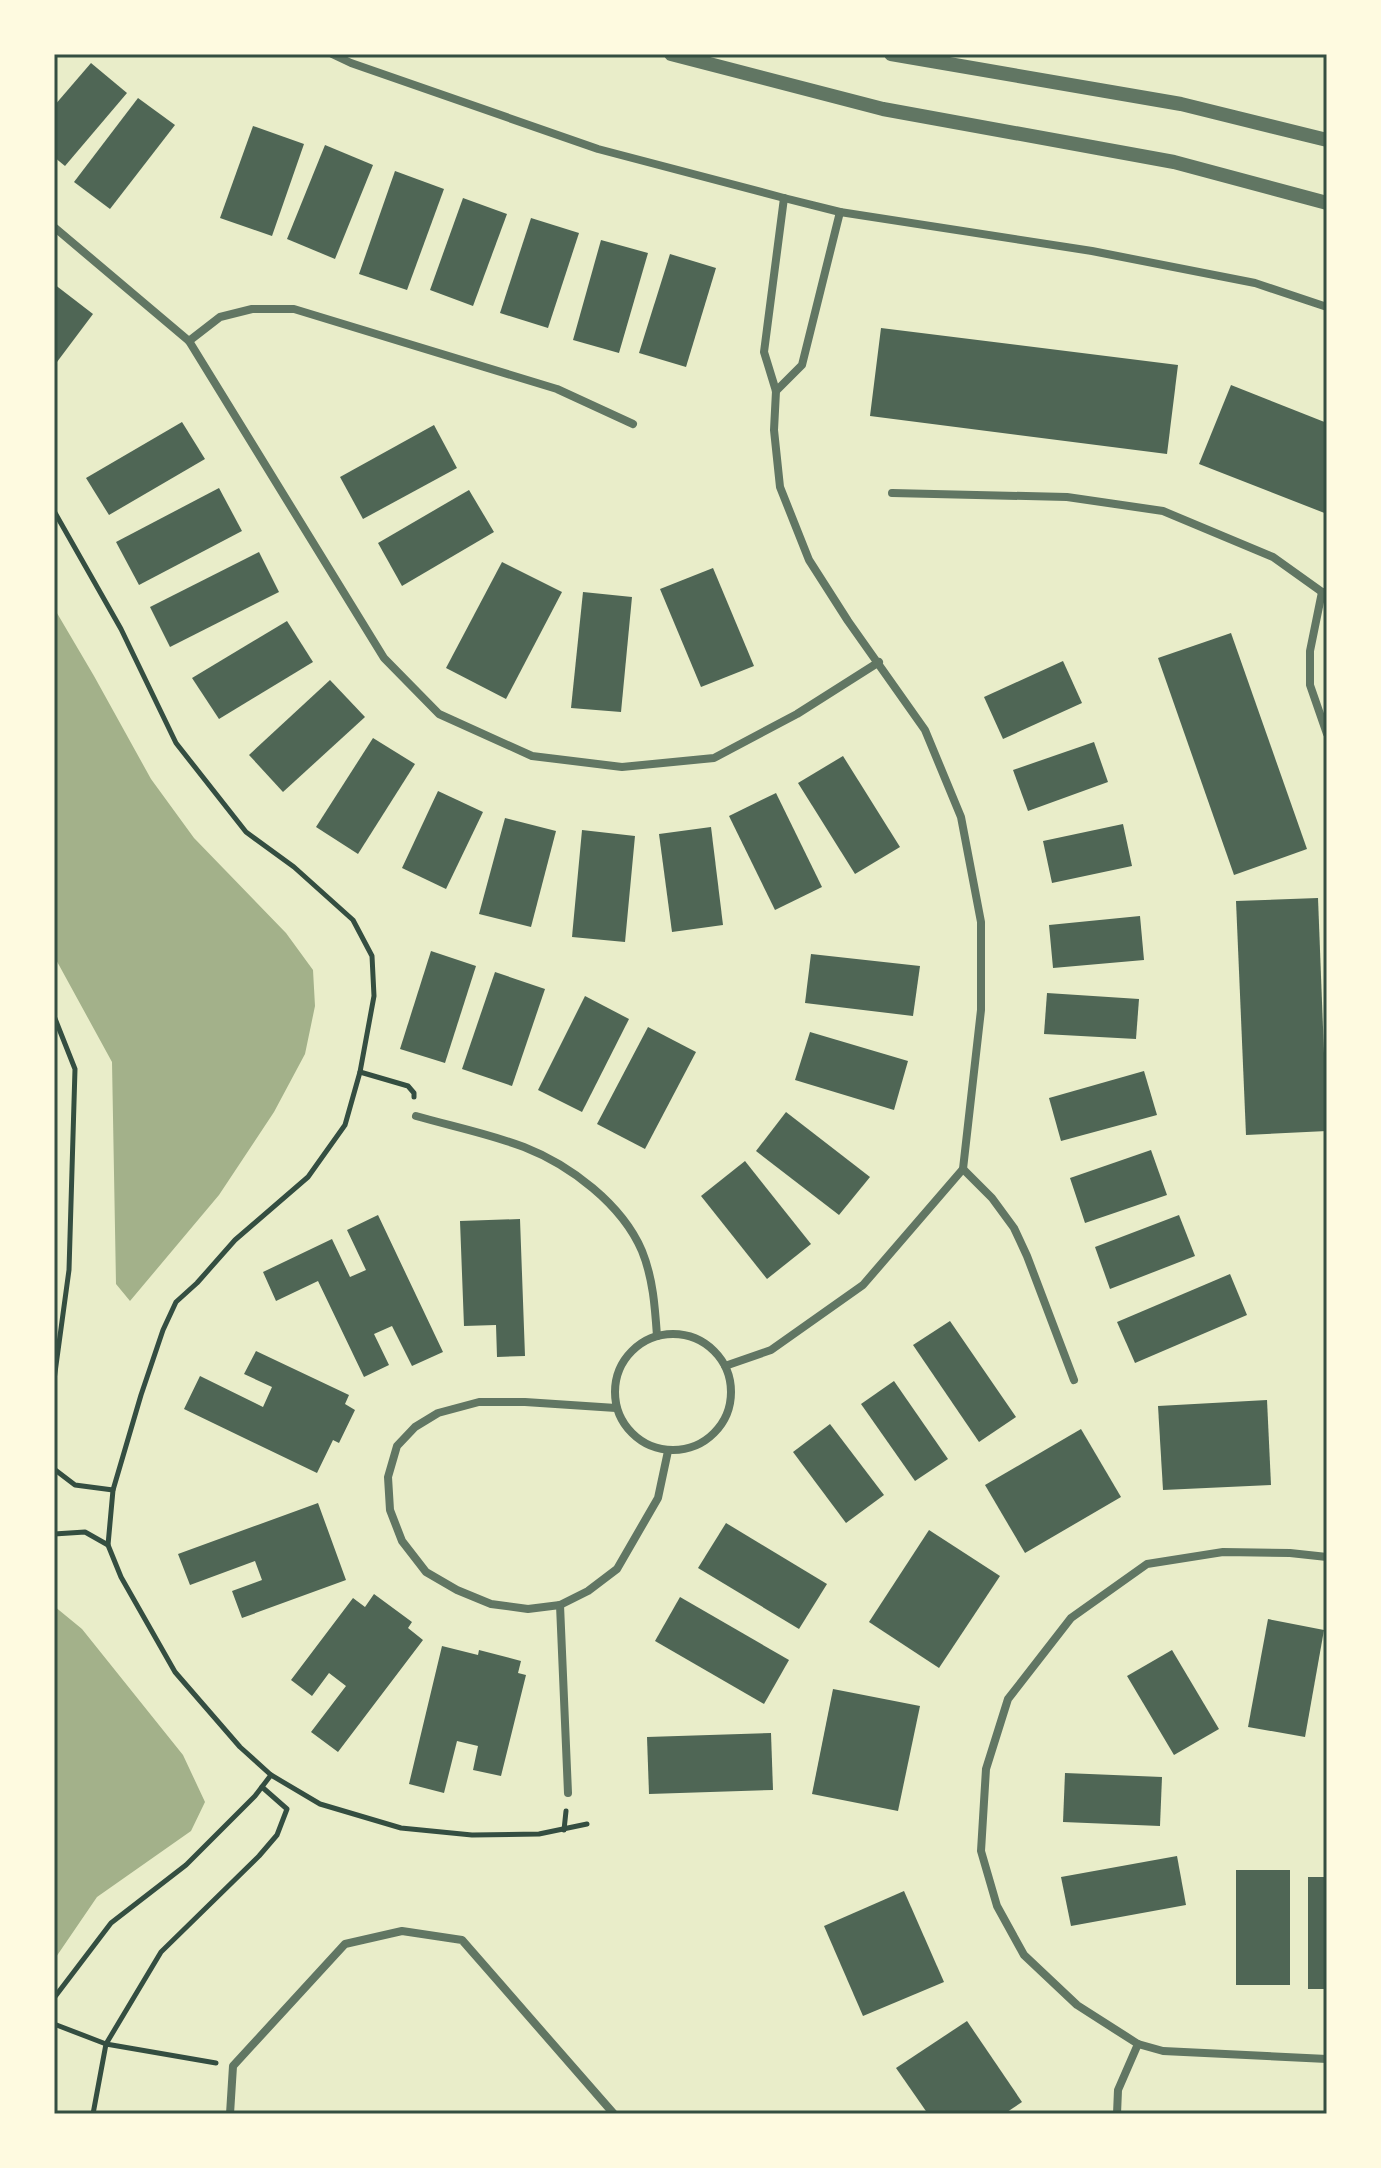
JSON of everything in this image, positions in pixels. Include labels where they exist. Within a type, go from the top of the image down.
[{"type":"street","points":[[332,54],[598,149],[784,198],[840,212],[1092,251],[1255,283],[1327,307]]},
{"type":"street","points":[[671,54],[883,109],[1174,162],[1327,203]]},
{"type":"street","points":[[891,54],[1181,104],[1327,140]]},
{"type":"street","points":[[725,1366],[771,1350],[863,1285],[963,1169],[981,1010],[981,922],[961,817],[925,730],[809,560],[780,487],[774,430],[776,391],[764,352],[784,198]]},
{"type":"street","points":[[776,391],[802,365],[840,212]]},
{"type":"street","points":[[54,227],[189,341],[384,658],[439,714],[532,756],[622,767],[714,758],[797,714],[879,662]]},
{"type":"street","points":[[189,341],[220,317],[252,309],[294,309],[557,389],[633,424]]},
{"type":"street","points":[[892,493],[1067,497],[1163,511],[1273,557],[1324,593],[1310,651],[1310,685],[1327,734]]},
{"type":"street","points":[[416,1116],[523,1147],[574,1173],[617,1212],[641,1250],[655,1298],[657,1336]]},
{"type":"street","points":[[963,1169],[992,1198],[1014,1228],[1074,1380]]},
{"type":"street","points":[[683,1334],[708,1345],[725,1366],[732,1390],[728,1414],[713,1435],[692,1447],[668,1451],[645,1444],[627,1429],[616,1408],[614,1386],[621,1364],[636,1346],[657,1336],[683,1334]]},
{"type":"street","points":[[616,1408],[479,1402],[438,1413],[415,1427],[397,1446],[388,1477],[390,1510],[402,1541],[426,1572],[457,1590],[491,1604],[528,1609],[560,1605],[588,1591],[617,1569],[658,1498],[668,1451]]},
{"type":"street","points":[[1327,1557],[1223,1552],[1147,1564],[1071,1618],[1008,1699],[986,1769],[981,1851],[997,1906],[1024,1955],[1077,2005],[1138,2044],[1163,2051],[1327,2059]]},
{"type":"street","points":[[560,1605],[568,1793]]},
{"type":"street","points":[[230,2114],[233,2066],[345,1944],[402,1931],[462,1940],[614,2114]]},
{"type":"street","points":[[1117,2114],[1118,2090],[1138,2044]]},
{"type":"path","points":[[54,511],[121,629],[176,743],[246,832],[294,867],[353,920],[372,956],[374,996],[360,1072],[345,1125],[308,1177],[235,1240],[176,1302],[141,1395],[113,1490],[108,1545],[121,1577],[175,1672],[240,1747],[271,1775],[320,1804],[401,1828],[472,1835],[539,1834],[587,1824]]},
{"type":"path","points":[[54,1016],[75,1069],[69,1270],[54,1380]]},
{"type":"path","points":[[360,1072],[408,1086],[414,1093],[416,1116]]},
{"type":"path","points":[[54,1469],[75,1485],[113,1490]]},
{"type":"path","points":[[54,1534],[85,1532],[108,1545]]},
{"type":"path","points":[[54,1998],[111,1923],[186,1865],[255,1796],[271,1775]]},
{"type":"path","points":[[93,2114],[106,2044],[161,1952],[277,1835],[287,1809],[262,1787]]},
{"type":"path","points":[[54,2024],[106,2044],[233,2066]]},
{"type":"shaded area","points":[[54,608],[151,779],[194,838],[286,933],[313,970],[315,1006],[305,1054],[274,1112],[219,1195],[130,1301],[116,1284],[112,1062],[54,956]]},
{"type":"shaded area","points":[[54,1606],[82,1629],[183,1755],[205,1802],[191,1831],[97,1897],[54,1960]]},
{"type":"building","points":[[91,63],[127,93],[65,166],[54,157],[54,106]]},
{"type":"building","points":[[138,98],[175,125],[110,209],[74,182]]},
{"type":"building","points":[[253,126],[304,144],[272,236],[220,218]]},
{"type":"building","points":[[325,145],[373,165],[335,259],[287,239]]},
{"type":"building","points":[[395,171],[444,189],[407,290],[359,274]]},
{"type":"building","points":[[463,198],[507,214],[473,306],[430,290]]},
{"type":"building","points":[[531,218],[579,233],[548,328],[500,313]]},
{"type":"building","points":[[601,240],[648,253],[619,353],[573,340]]},
{"type":"building","points":[[670,254],[716,268],[686,367],[639,353]]},
{"type":"building","points":[[54,284],[93,314],[54,366]]},
{"type":"building","points":[[881,328],[1178,365],[1167,454],[870,416]]},
{"type":"building","points":[[1231,385],[1327,423],[1327,514],[1199,464]]},
{"type":"building","points":[[182,422],[205,459],[109,515],[86,478]]},
{"type":"building","points":[[434,425],[457,468],[363,519],[340,477]]},
{"type":"building","points":[[219,488],[242,531],[139,585],[116,542]]},
{"type":"building","points":[[469,490],[494,532],[402,586],[378,543]]},
{"type":"building","points":[[259,552],[279,592],[170,647],[150,607]]},
{"type":"building","points":[[502,562],[562,592],[506,699],[446,668]]},
{"type":"building","points":[[713,568],[754,666],[701,687],[660,589]]},
{"type":"building","points":[[583,592],[632,597],[621,712],[571,708]]},
{"type":"building","points":[[287,621],[313,662],[219,719],[192,678]]},
{"type":"building","points":[[1231,633],[1307,849],[1234,875],[1158,658]]},
{"type":"building","points":[[1063,661],[1082,703],[1003,739],[984,697]]},
{"type":"building","points":[[330,680],[365,717],[283,792],[249,755]]},
{"type":"building","points":[[373,738],[415,764],[358,854],[316,827]]},
{"type":"building","points":[[1094,742],[1108,782],[1028,811],[1013,770]]},
{"type":"building","points":[[843,756],[900,847],[855,874],[798,783]]},
{"type":"building","points":[[438,791],[483,812],[446,889],[402,868]]},
{"type":"building","points":[[776,793],[822,887],[775,910],[729,816]]},
{"type":"building","points":[[505,818],[556,831],[531,927],[479,914]]},
{"type":"building","points":[[1123,824],[1132,866],[1052,883],[1043,841]]},
{"type":"building","points":[[711,827],[723,925],[672,932],[659,834]]},
{"type":"building","points":[[582,830],[635,836],[625,942],[572,937]]},
{"type":"building","points":[[1318,898],[1327,1131],[1246,1135],[1236,901]]},
{"type":"building","points":[[1140,916],[1144,960],[1053,968],[1049,925]]},
{"type":"building","points":[[431,951],[476,966],[445,1063],[400,1049]]},
{"type":"building","points":[[811,954],[920,966],[913,1016],[805,1003]]},
{"type":"building","points":[[495,972],[545,989],[512,1086],[462,1069]]},
{"type":"building","points":[[1047,993],[1139,999],[1136,1039],[1044,1034]]},
{"type":"building","points":[[585,996],[629,1019],[582,1112],[538,1090]]},
{"type":"building","points":[[648,1027],[696,1052],[645,1149],[597,1124]]},
{"type":"building","points":[[810,1032],[908,1061],[894,1110],[795,1080]]},
{"type":"building","points":[[1144,1071],[1157,1115],[1061,1141],[1049,1098]]},
{"type":"building","points":[[786,1112],[870,1177],[839,1215],[756,1151]]},
{"type":"building","points":[[1151,1150],[1167,1195],[1085,1223],[1070,1178]]},
{"type":"building","points":[[745,1161],[811,1244],[767,1279],[701,1196]]},
{"type":"building","points":[[378,1215],[443,1352],[412,1366],[392,1326],[374,1334],[389,1365],[364,1377],[318,1281],[276,1301],[263,1272],[332,1239],[350,1277],[366,1270],[347,1230]]},
{"type":"building","points":[[1179,1215],[1195,1256],[1110,1289],[1095,1247]]},
{"type":"building","points":[[520,1219],[525,1356],[497,1357],[496,1325],[464,1326],[460,1221]]},
{"type":"building","points":[[1230,1274],[1247,1315],[1135,1363],[1117,1322]]},
{"type":"building","points":[[950,1321],[1016,1417],[979,1442],[913,1345]]},
{"type":"building","points":[[256,1351],[349,1395],[345,1404],[355,1410],[339,1443],[333,1440],[317,1473],[184,1409],[200,1376],[263,1407],[272,1387],[244,1374]]},
{"type":"building","points":[[894,1381],[948,1459],[915,1481],[861,1404]]},
{"type":"building","points":[[1267,1400],[1271,1485],[1163,1490],[1158,1406]]},
{"type":"building","points":[[830,1424],[884,1495],[846,1523],[793,1452]]},
{"type":"building","points":[[1081,1429],[1121,1497],[1025,1553],[985,1485]]},
{"type":"building","points":[[318,1503],[346,1580],[242,1618],[232,1591],[262,1580],[255,1561],[190,1585],[178,1554]]},
{"type":"building","points":[[726,1523],[827,1584],[799,1629],[698,1568]]},
{"type":"building","points":[[929,1530],[1000,1576],[939,1668],[869,1622]]},
{"type":"building","points":[[374,1594],[412,1622],[408,1628],[423,1640],[338,1752],[311,1732],[346,1686],[329,1673],[312,1696],[291,1680],[353,1598],[365,1607]]},
{"type":"building","points":[[680,1597],[789,1660],[764,1704],[655,1641]]},
{"type":"building","points":[[1268,1619],[1324,1630],[1305,1737],[1248,1727]]},
{"type":"building","points":[[442,1646],[478,1655],[479,1650],[521,1661],[518,1673],[526,1675],[501,1776],[473,1770],[478,1746],[457,1741],[444,1793],[409,1784]]},
{"type":"building","points":[[1172,1650],[1219,1729],[1174,1755],[1127,1676]]},
{"type":"building","points":[[833,1689],[920,1706],[898,1811],[812,1794]]},
{"type":"building","points":[[771,1733],[773,1790],[649,1794],[647,1737]]},
{"type":"building","points":[[1065,1773],[1162,1777],[1160,1826],[1063,1822]]},
{"type":"building","points":[[1177,1856],[1186,1905],[1071,1926],[1061,1877]]},
{"type":"building","points":[[1236,1870],[1290,1870],[1290,1985],[1236,1985]]},
{"type":"building","points":[[1308,1877],[1327,1877],[1327,1989],[1308,1989]]},
{"type":"building","points":[[904,1891],[944,1982],[863,2016],[824,1926]]},
{"type":"building","points":[[967,2021],[1022,2102],[1004,2114],[928,2114],[896,2068]]}]
